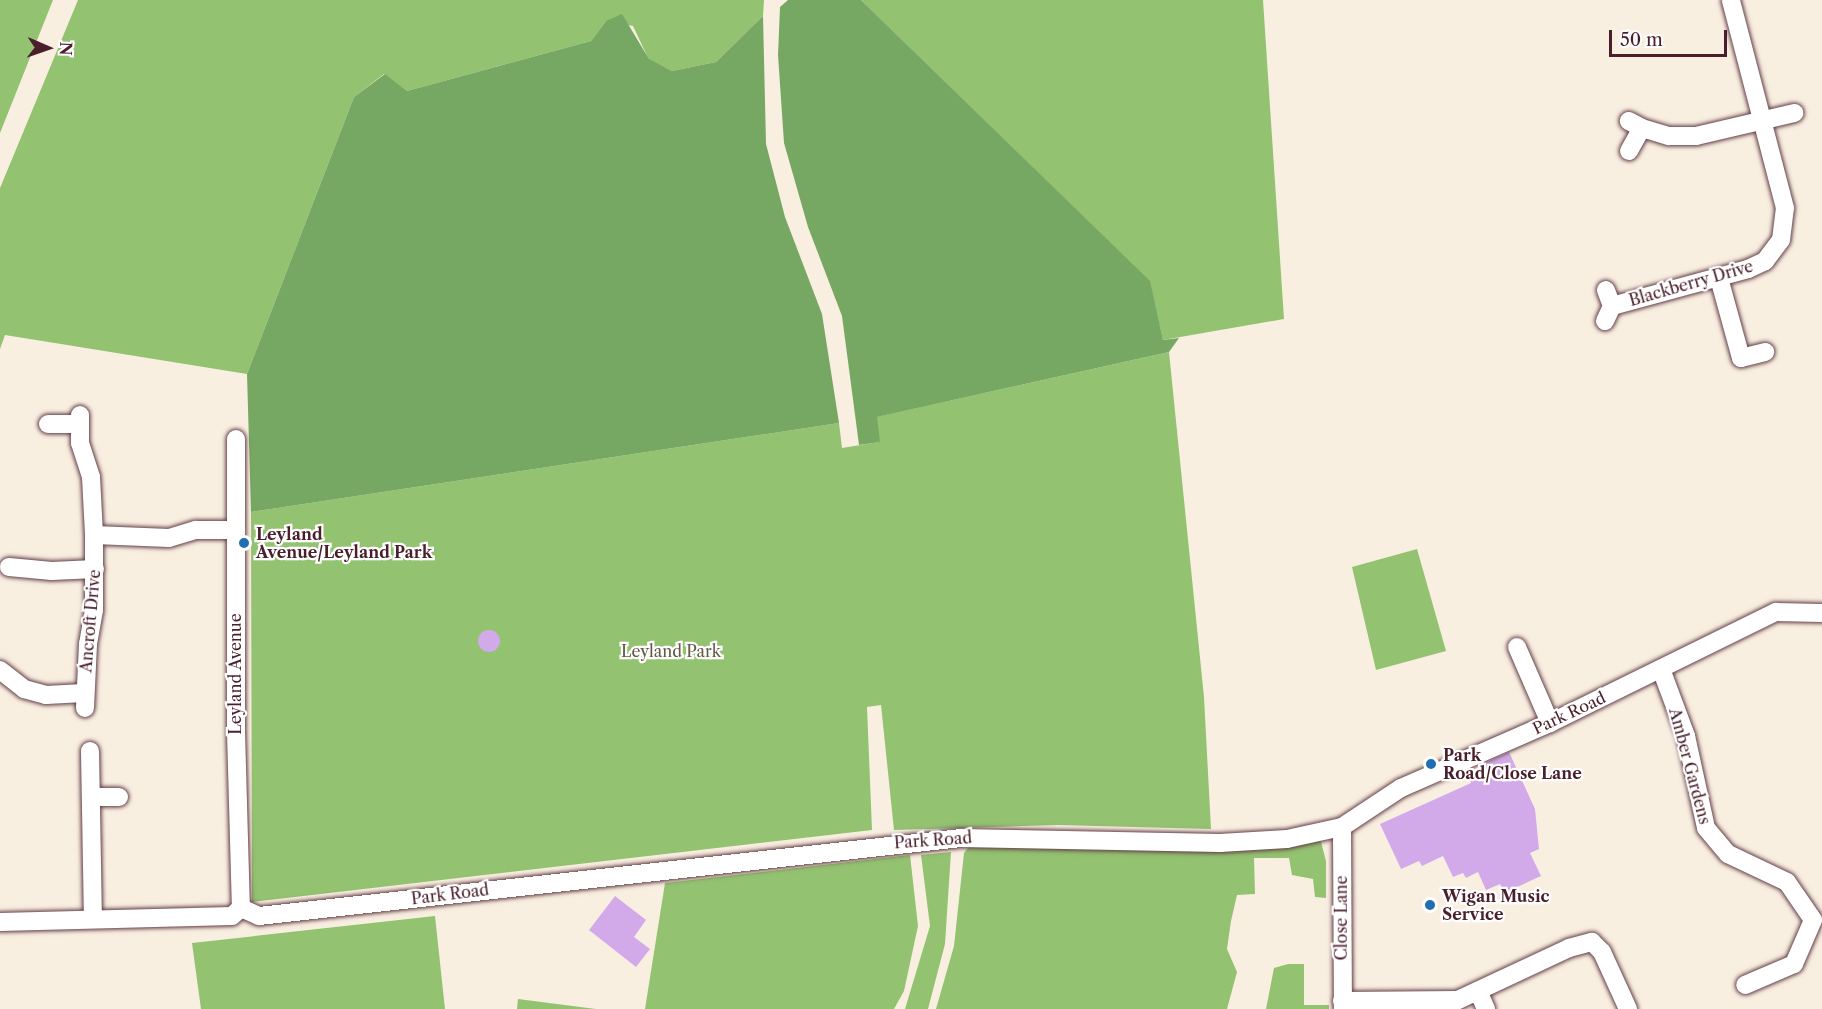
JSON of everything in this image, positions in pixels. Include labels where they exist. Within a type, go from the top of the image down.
[{"type":"street","name":"Blackberry Drive","points":[[1608,306],[1719,278],[1765,261],[1785,230],[1785,207],[1731,0]]},
{"type":"street","points":[[1629,151],[1635,125],[1690,137],[1794,113]]},
{"type":"street","points":[[1719,278],[1743,365],[1765,352]]},
{"type":"street","name":"Ancroft Drive","points":[[0,670],[24,689],[46,695],[85,700],[95,569],[91,477],[80,443],[80,420],[48,423]]},
{"type":"street","name":"Leyland Avenue","points":[[236,439],[234,530],[241,908]]},
{"type":"street","points":[[94,535],[169,538],[196,530],[234,530]]},
{"type":"street","points":[[5,567],[52,571],[95,569]]},
{"type":"street","name":"Park Road","points":[[241,908],[259,916],[911,841],[1026,837],[1253,842],[1342,827],[1401,788],[1550,723],[1776,612],[1822,613]]},
{"type":"street","points":[[1517,647],[1550,723]]},
{"type":"street","name":"Amber Gardens","points":[[1661,669],[1686,736],[1706,828],[1728,854],[1787,882],[1818,920],[1794,964],[1745,985]]},
{"type":"street","points":[[90,751],[93,919]]},
{"type":"street","points":[[91,797],[119,797]]},
{"type":"street","name":"Close Lane","points":[[1342,827],[1343,1005]]},
{"type":"street","points":[[0,922],[232,916],[241,908]]},
{"type":"street","points":[[1343,1005],[1458,1000],[1569,948],[1592,942],[1602,952],[1628,1009]]},
{"type":"street","points":[[1478,991],[1486,1009]]},
{"type":"green space","points":[[0,0],[53,0],[0,133]]},
{"type":"green space","points":[[78,0],[764,0],[763,16],[716,62],[672,71],[649,60],[633,26],[606,21],[591,41],[407,91],[384,74],[354,97],[247,374],[5,335],[0,349],[0,188]]},
{"type":"green space","points":[[788,0],[861,0],[1150,281],[1163,340],[1179,338],[1169,352],[877,417],[880,442],[859,445],[842,316],[808,227],[784,143],[778,55],[780,7]]},
{"type":"green space","points":[[861,0],[1263,0],[1284,319],[1163,340],[1149,281]]},
{"type":"green space","points":[[622,14],[649,59],[672,71],[716,62],[763,16],[766,144],[785,217],[822,314],[839,423],[251,512],[247,374],[354,97],[385,74],[407,91],[591,41],[606,21]]},
{"type":"green space","name":"Leyland Park","points":[[1169,352],[1204,697],[1211,829],[1058,825],[894,830],[881,705],[867,707],[872,830],[252,902],[251,512],[839,423],[842,448],[879,442],[876,417]]},
{"type":"green space","points":[[1417,549],[1446,651],[1376,670],[1352,567]]},
{"type":"green space","points":[[1320,838],[1326,861],[1326,898],[1315,897],[1313,879],[1292,875],[1289,858],[1254,858],[1255,894],[1237,895],[1231,921],[1227,949],[1237,972],[1227,1009],[936,1009],[954,946],[964,853],[971,844]]},
{"type":"green space","points":[[951,852],[945,944],[928,1009],[905,1009],[930,926],[921,855]]},
{"type":"green space","points":[[910,855],[918,926],[904,991],[894,1009],[645,1009],[665,883]]},
{"type":"green space","points":[[435,916],[445,1009],[201,1009],[192,943]]},
{"type":"green space","points":[[1288,964],[1304,964],[1304,1005],[1329,1005],[1329,1009],[1266,1009],[1274,968]]},
{"type":"green space","points":[[518,999],[596,1009],[517,1009]]},
{"type":"building","points":[[489,630],[497,633],[500,641],[497,649],[489,652],[481,649],[478,641],[481,633]]},
{"type":"building","points":[[1509,752],[1535,809],[1539,849],[1530,853],[1541,876],[1504,893],[1500,884],[1486,890],[1478,872],[1466,878],[1463,873],[1453,877],[1443,856],[1422,866],[1419,861],[1401,869],[1380,824],[1471,783],[1469,777],[1486,770],[1483,764]]},
{"type":"building","points":[[615,896],[646,920],[634,937],[650,949],[636,967],[589,930]]},
{"type":"place","name":"Leyland Avenue/Leyland Park","points":[[244,543]]},
{"type":"place","name":"Park Road/Close Lane","points":[[1431,764]]},
{"type":"place","name":"Wigan Music Service","points":[[1430,905]]}]
